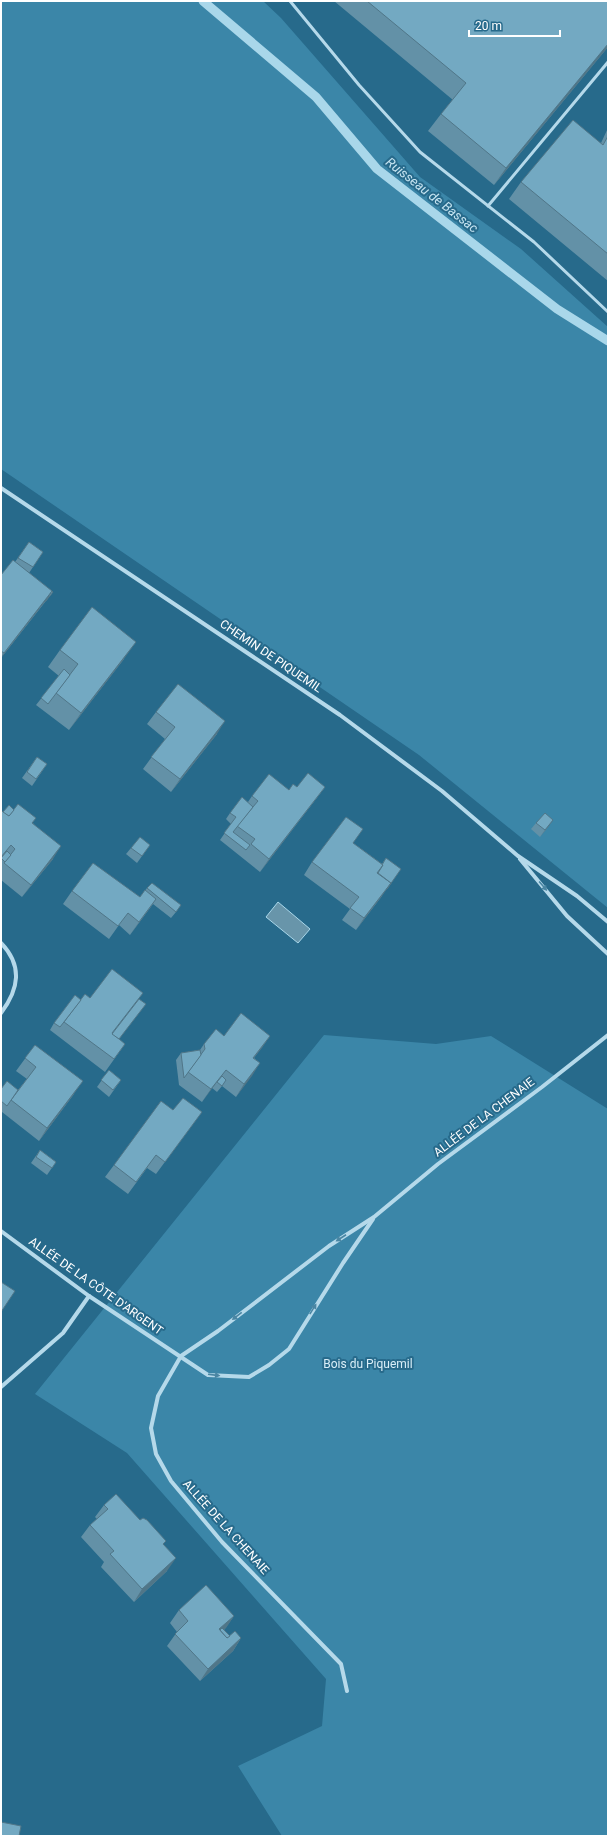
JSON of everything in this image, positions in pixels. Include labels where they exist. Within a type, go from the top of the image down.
[{"type":"street","name":"CHEMIN DE PIQUEMIL","points":[[1,488],[340,715],[442,791],[518,856],[578,896],[608,922]]},
{"type":"street","name":"CHEMIN DE PIQUEMIL","points":[[518,856],[567,916],[608,954]]},
{"type":"street","points":[[1,943],[9,952],[17,971],[14,990],[10,1000],[1,1013]]},
{"type":"street","name":"ALLÉE DE LA CHENAIE","points":[[347,1691],[341,1664],[222,1542],[170,1481],[156,1454],[151,1428],[158,1396],[181,1356],[218,1331],[330,1246],[374,1217],[438,1164],[542,1087],[608,1035]]},
{"type":"street","name":"ALLÉE DE LA CHENAIE","points":[[181,1356],[208,1375],[249,1377],[269,1365],[288,1349],[343,1262],[374,1217]]},
{"type":"street","name":"ALLÉE DE LA CÔTE D'ARGENT","points":[[1,1231],[89,1296],[181,1356]]},
{"type":"street","points":[[1,1387],[63,1333],[89,1296]]},
{"type":"lane","points":[[290,1],[359,85],[420,152],[534,242],[608,312]]},
{"type":"lane","points":[[488,206],[608,62]]},
{"type":"green space","points":[[1,1],[263,1],[281,18],[420,177],[521,249],[608,327],[608,908],[419,755],[1,469]]},
{"type":"green space","name":"Bois du Piquemil","points":[[324,1035],[436,1044],[491,1036],[608,1109],[608,1836],[282,1836],[238,1766],[322,1726],[326,1679],[127,1453],[35,1394]]},
{"type":"shaded area","points":[[278,902],[310,929],[298,943],[266,917]]},
{"type":"building","points":[[367,1],[608,1],[608,44],[506,168],[441,114],[466,83]]},
{"type":"building","points":[[573,120],[603,145],[608,136],[608,254],[521,182]]},
{"type":"building","points":[[29,542],[43,552],[33,567],[18,558]]},
{"type":"building","points":[[13,560],[52,591],[4,653],[1,651],[1,575]]},
{"type":"building","points":[[92,607],[136,642],[81,713],[56,693],[78,664],[60,650]]},
{"type":"building","points":[[64,669],[70,675],[48,704],[41,698]]},
{"type":"building","points":[[178,684],[225,721],[180,779],[151,757],[175,727],[156,712]]},
{"type":"building","points":[[37,757],[47,764],[36,779],[27,772]]},
{"type":"building","points":[[308,773],[325,787],[269,859],[251,844],[255,839],[237,826],[258,801],[252,796],[269,774],[289,790],[293,784],[297,787]]},
{"type":"building","points":[[242,797],[253,807],[233,832],[250,845],[246,850],[224,833],[236,817],[230,813]]},
{"type":"building","points":[[18,804],[36,818],[32,823],[61,846],[31,885],[4,863],[15,849],[11,845],[1,857],[1,813],[3,811],[9,816]]},
{"type":"building","points":[[9,805],[14,810],[9,816],[3,812]]},
{"type":"building","points":[[545,813],[553,820],[545,830],[536,823]]},
{"type":"building","points":[[346,817],[363,829],[353,843],[383,865],[377,873],[391,883],[364,918],[350,908],[359,897],[312,862]]},
{"type":"building","points":[[140,837],[150,845],[142,856],[131,848]]},
{"type":"building","points":[[7,851],[11,855],[5,862],[1,858]]},
{"type":"building","points":[[386,858],[401,869],[387,889],[391,883],[378,873]]},
{"type":"building","points":[[93,863],[140,897],[145,890],[156,899],[139,922],[128,913],[118,926],[72,891]]},
{"type":"building","points":[[152,883],[181,905],[176,912],[147,888]]},
{"type":"building","points":[[112,969],[143,993],[112,1033],[125,1044],[114,1059],[64,1022],[85,994],[90,998]]},
{"type":"building","points":[[75,995],[81,1000],[60,1027],[54,1023]]},
{"type":"building","points":[[139,999],[146,1004],[119,1039],[112,1034]]},
{"type":"building","points":[[241,1013],[270,1036],[253,1058],[260,1063],[244,1084],[226,1070],[211,1089],[188,1072],[205,1049],[204,1044],[216,1029],[224,1036]]},
{"type":"building","points":[[35,1045],[83,1081],[47,1128],[11,1100],[36,1067],[25,1058]]},
{"type":"building","points":[[200,1050],[201,1055],[184,1078],[181,1053]]},
{"type":"building","points":[[109,1070],[121,1080],[113,1090],[101,1080]]},
{"type":"building","points":[[222,1076],[226,1080],[222,1086],[217,1082]]},
{"type":"building","points":[[7,1081],[18,1090],[7,1106],[1,1101],[1,1089]]},
{"type":"building","points":[[183,1098],[202,1112],[165,1162],[156,1155],[136,1182],[114,1165],[161,1101],[173,1110]]},
{"type":"building","points":[[40,1150],[56,1162],[52,1168],[36,1157]]},
{"type":"building","points":[[1,1282],[15,1291],[1,1312]]},
{"type":"building","points":[[116,1494],[140,1520],[143,1518],[147,1520],[166,1541],[163,1544],[176,1558],[142,1589],[110,1554],[114,1551],[90,1525],[108,1509],[104,1505]]},
{"type":"building","points":[[206,1585],[234,1616],[219,1629],[227,1638],[235,1631],[241,1638],[208,1669],[175,1634],[188,1621],[179,1610]]},
{"type":"building","points":[[222,1628],[230,1636],[227,1638],[220,1630]]},
{"type":"building","points":[[1,1822],[21,1826],[19,1836],[1,1836]]},
{"type":"waterway","name":"Ruisseau de Bassac","points":[[203,1],[316,97],[377,169],[557,309],[608,341]]}]
